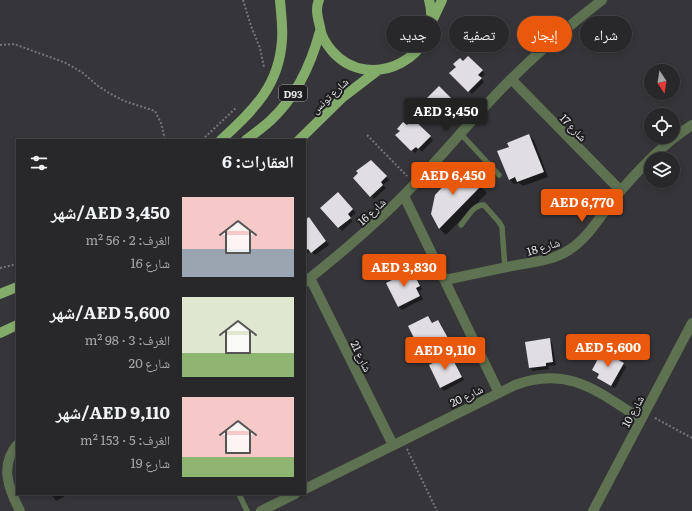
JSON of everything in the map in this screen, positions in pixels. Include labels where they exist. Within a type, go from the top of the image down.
[{"type":"main road","points":[[222,139],[258,104],[273,79],[279,60],[282,40],[280,0]]},
{"type":"main road","points":[[319,0],[317,5],[320,31],[336,56],[348,64],[362,69],[377,71],[396,67],[412,57],[416,52]]},
{"type":"main road","points":[[429,0],[431,16]]},
{"type":"main road","points":[[435,16],[442,0]]},
{"type":"main road","name":"D93","points":[[247,139],[270,120],[291,96],[308,66],[320,31]]},
{"type":"main road","name":"شارع تونس","points":[[300,139],[343,97],[377,71]]},
{"type":"main road","points":[[0,294],[16,287]]},
{"type":"main road","points":[[0,332],[16,325]]},
{"type":"street","name":"شارع 16","points":[[308,280],[359,238],[404,196],[511,79],[555,38],[602,0]]},
{"type":"street","name":"شارع 17","points":[[511,79],[621,191]]},
{"type":"street","name":"شارع 18","points":[[445,280],[549,258],[560,255],[569,250],[584,238],[621,191],[654,156],[668,142],[692,125]]},
{"type":"street","points":[[404,196],[499,393]]},
{"type":"street","name":"شارع 21","points":[[308,280],[393,446]]},
{"type":"street","name":"شارع 10","points":[[594,511],[692,323]]},
{"type":"street","name":"شارع 20","points":[[306,489],[515,385],[536,378],[547,377],[571,380],[593,389],[643,416]]},
{"type":"street","points":[[16,446],[8,454],[5,460],[3,472],[6,485],[20,511]]},
{"type":"street","points":[[261,511],[293,495]]},
{"type":"lane","points":[[460,133],[499,175]]},
{"type":"lane","points":[[461,225],[476,207],[481,204],[484,205],[500,222],[502,228],[505,268]]},
{"type":"lane","points":[[240,495],[248,511]]},
{"type":"path","points":[[243,0],[263,57],[264,73]]},
{"type":"path","points":[[0,45],[14,44],[66,63],[83,73],[98,86],[111,94],[124,101],[155,111],[161,123],[165,139]]},
{"type":"path","points":[[203,139],[238,107]]},
{"type":"path","points":[[367,135],[415,184]]},
{"type":"path","points":[[0,268],[16,264]]},
{"type":"path","points":[[643,416],[692,438]]},
{"type":"path","points":[[403,440],[437,511]]},
{"type":"building","points":[[468,56],[483,70],[478,75],[482,78],[468,92],[449,73],[456,67],[453,64],[460,58],[463,61]]},
{"type":"building","points":[[439,86],[455,102],[450,107],[454,111],[441,123],[421,104]]},
{"type":"building","points":[[413,119],[431,136],[418,149],[416,147],[411,151],[395,135],[400,131],[397,129],[403,122],[407,125]]},
{"type":"building","points":[[529,134],[544,172],[517,182],[515,177],[509,180],[497,151],[509,147],[507,143]]},
{"type":"building","points":[[371,160],[387,176],[381,182],[383,185],[370,197],[353,178],[358,173],[356,171]]},
{"type":"building","points":[[461,167],[481,186],[439,229],[431,214],[435,195]]},
{"type":"building","points":[[338,192],[353,209],[348,214],[351,218],[338,228],[320,208]]},
{"type":"building","points":[[309,217],[326,241],[311,253],[308,249],[306,250],[306,219]]},
{"type":"building","points":[[412,270],[420,286],[416,288],[420,296],[398,307],[386,283]]},
{"type":"building","points":[[428,316],[432,323],[438,320],[448,338],[421,352],[408,326]]},
{"type":"building","points":[[550,338],[553,362],[546,363],[546,366],[529,368],[525,342]]},
{"type":"building","points":[[602,351],[624,363],[611,386],[597,378],[599,374],[592,370]]},
{"type":"building","points":[[450,354],[462,377],[440,388],[429,365]]}]
